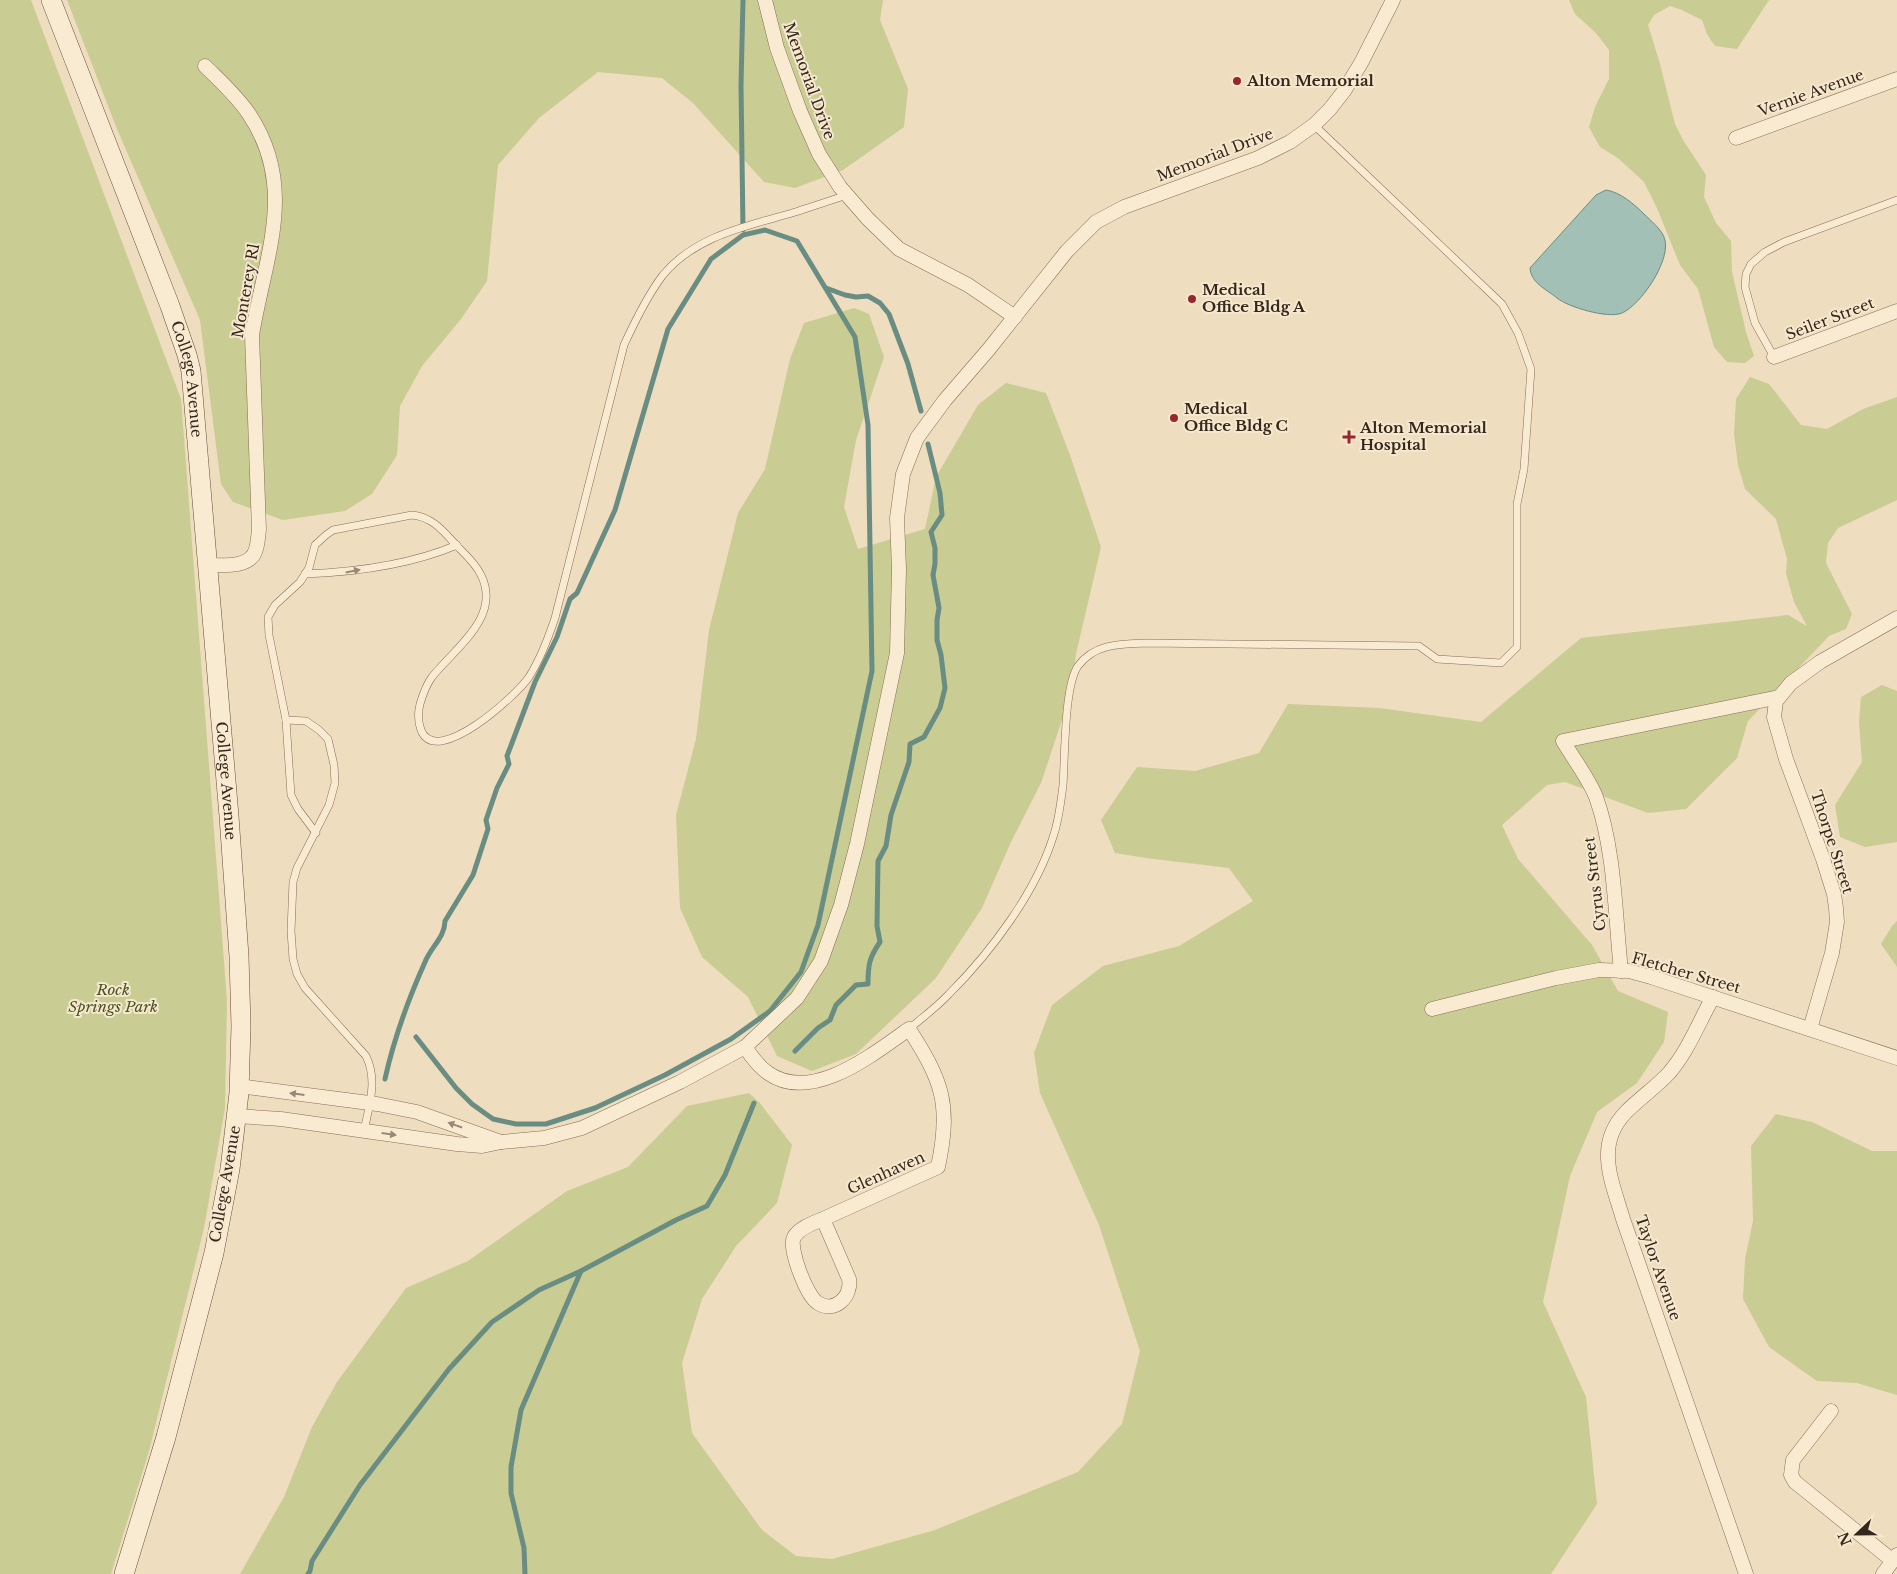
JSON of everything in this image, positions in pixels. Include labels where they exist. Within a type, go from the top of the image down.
[{"type":"main road","name":"College Avenue","points":[[51,0],[170,306],[187,355],[194,392],[239,956],[241,1026],[239,1086],[229,1177],[212,1262],[168,1427],[124,1574]]},
{"type":"street","name":"Memorial Drive","points":[[764,0],[777,48],[800,111],[819,154],[840,187],[868,219],[900,249],[968,285],[1015,317]]},
{"type":"street","name":"Memorial Drive","points":[[237,1116],[281,1119],[482,1146],[501,1142],[544,1138],[582,1128],[680,1082],[745,1047],[797,998],[821,961],[842,905],[857,844],[897,653],[899,569],[897,518],[903,474],[917,438],[945,400],[1015,317],[1067,251],[1096,222],[1124,207],[1258,158],[1290,142],[1314,125],[1344,91],[1361,63],[1393,0]]},
{"type":"street","name":"Monterey Rl","points":[[205,66],[238,99],[262,136],[272,164],[275,195],[274,227],[270,252],[252,335],[259,530],[256,550],[248,561],[207,565]]},
{"type":"street","name":"Vernie Avenue","points":[[1736,138],[1897,79]]},
{"type":"street","name":"Seiler Street","points":[[1774,357],[1897,311]]},
{"type":"street","points":[[1779,698],[1790,683],[1820,662],[1897,618]]},
{"type":"street","name":"Cyrus Street","points":[[1621,970],[1609,854],[1603,821],[1595,795],[1563,741],[1779,698]]},
{"type":"street","name":"Thorpe Street","points":[[1779,698],[1776,701],[1774,717],[1786,759],[1823,859],[1834,894],[1836,908],[1837,922],[1832,953],[1810,1029]]},
{"type":"street","name":"Fletcher Street","points":[[1432,1009],[1565,977],[1599,970],[1621,970],[1713,997],[1897,1058]]},
{"type":"street","name":"Taylor Avenue","points":[[1713,997],[1681,1058],[1668,1074],[1625,1113],[1613,1130],[1609,1138],[1607,1155],[1611,1180],[1623,1219],[1746,1574]]},
{"type":"street","points":[[745,1047],[754,1060],[768,1073],[788,1082],[813,1082],[836,1074],[869,1057],[909,1029]]},
{"type":"street","name":"Glenhaven","points":[[823,1219],[850,1285],[849,1293],[844,1299],[831,1306],[824,1306],[814,1300],[792,1248],[792,1241],[795,1235],[823,1219],[938,1167],[944,1127],[942,1096],[933,1067],[909,1029]]},
{"type":"street","points":[[239,1086],[370,1103],[417,1112],[501,1142]]},
{"type":"street","points":[[1831,1411],[1793,1460],[1791,1475],[1795,1482],[1895,1558],[1883,1574]]},
{"type":"lane","points":[[909,1029],[948,996],[981,960],[1010,920],[1038,874],[1054,834],[1062,788],[1066,717],[1072,683],[1078,667],[1092,653],[1106,646],[1147,643],[1420,646],[1437,659],[1502,663],[1517,647],[1517,504],[1524,469],[1531,369],[1518,333],[1502,304],[1314,125]]},
{"type":"lane","points":[[316,833],[298,809],[291,795],[286,720],[269,635],[268,617],[275,605],[300,582],[309,568],[316,545],[333,530],[412,515],[430,519],[457,545],[482,576],[486,608],[469,636],[431,678],[423,692],[418,713],[421,731],[430,740],[438,742],[447,740],[466,731],[492,714],[516,693],[529,678],[545,649],[555,618],[624,345],[634,323],[664,274],[682,257],[705,242],[729,231],[847,195]]},
{"type":"lane","points":[[1774,357],[1755,323],[1745,287],[1746,274],[1751,264],[1765,252],[1784,242],[1897,200]]},
{"type":"lane","points":[[305,574],[341,573],[394,563],[434,555],[457,545]]},
{"type":"lane","points":[[286,720],[306,720],[319,730],[328,739],[334,764],[335,783],[329,806],[297,868],[293,882],[291,931],[293,958],[297,974],[305,988],[366,1056],[371,1067],[373,1079],[364,1131]]},
{"type":"green space","name":"Rock Springs Park","points":[[0,0],[31,0],[181,399],[227,1001],[225,1108],[204,1228],[149,1451],[111,1574],[0,1574]]},
{"type":"green space","points":[[67,0],[883,0],[880,20],[908,89],[904,127],[843,170],[795,188],[764,182],[693,103],[662,78],[598,72],[539,118],[498,165],[487,281],[461,319],[422,366],[400,406],[397,455],[372,494],[345,511],[283,520],[233,502],[221,484],[200,320],[117,129]]},
{"type":"green space","points":[[1569,0],[1769,0],[1737,49],[1715,46],[1707,34],[1702,20],[1670,6],[1654,15],[1648,25],[1675,124],[1706,175],[1704,197],[1716,223],[1731,241],[1732,272],[1746,332],[1754,356],[1745,363],[1727,362],[1714,347],[1698,289],[1680,265],[1657,208],[1644,182],[1618,158],[1600,147],[1589,127],[1595,107],[1609,79],[1609,50],[1596,33],[1575,14]]},
{"type":"green space","points":[[854,308],[869,314],[884,357],[856,440],[844,507],[858,549],[925,529],[936,477],[978,405],[1006,383],[1046,393],[1070,455],[1101,547],[1076,654],[1071,693],[1041,783],[1011,842],[982,908],[936,978],[856,1054],[812,1071],[777,1056],[748,997],[702,957],[680,908],[676,815],[696,739],[709,630],[738,513],[765,469],[790,359],[804,323]]},
{"type":"green space","points":[[1750,377],[1769,384],[1801,425],[1827,429],[1863,409],[1897,397],[1897,500],[1838,528],[1828,543],[1826,563],[1852,614],[1846,629],[1829,636],[1748,721],[1737,758],[1686,809],[1648,813],[1565,782],[1547,785],[1502,825],[1518,859],[1592,945],[1618,991],[1668,1012],[1664,1042],[1637,1083],[1597,1112],[1570,1176],[1543,1302],[1586,1397],[1597,1504],[1551,1574],[240,1574],[284,1497],[312,1427],[337,1382],[406,1288],[468,1261],[567,1191],[628,1167],[687,1106],[749,1093],[760,1103],[792,1145],[777,1203],[736,1246],[702,1299],[682,1363],[692,1433],[762,1530],[796,1556],[832,1559],[935,1530],[1078,1472],[1122,1424],[1140,1351],[1099,1225],[1040,1093],[1034,1053],[1052,1005],[1103,966],[1179,946],[1253,901],[1229,868],[1115,853],[1101,820],[1137,767],[1195,771],[1259,753],[1288,704],[1379,708],[1481,722],[1581,638],[1788,615],[1807,626],[1794,602],[1786,573],[1787,559],[1776,519],[1745,489],[1738,465],[1734,434],[1736,399]]},
{"type":"green space","points":[[1882,685],[1897,691],[1897,842],[1865,847],[1840,837],[1835,805],[1862,762],[1859,722],[1861,697]]},
{"type":"green space","points":[[1897,921],[1897,967],[1881,944]]},
{"type":"green space","points":[[1776,1114],[1812,1122],[1872,1151],[1897,1151],[1897,1395],[1857,1383],[1817,1381],[1769,1347],[1743,1299],[1745,1259],[1753,1221],[1751,1146]]},
{"type":"water","points":[[1606,190],[1622,196],[1640,210],[1660,231],[1666,246],[1660,268],[1646,291],[1630,308],[1616,314],[1588,311],[1562,301],[1536,282],[1530,268],[1596,195]]},
{"type":"waterway","points":[[743,0],[741,85],[743,230]]},
{"type":"waterway","points":[[385,1079],[397,1034],[419,976],[443,932],[445,921],[473,875],[488,829],[486,820],[497,788],[509,764],[507,756],[535,682],[557,637],[570,599],[577,593],[615,510],[668,329],[711,259],[743,235],[765,230],[797,241],[855,337],[868,425],[872,671],[818,925],[801,972],[770,1011],[731,1039],[665,1075],[595,1108],[546,1124],[516,1124],[493,1119],[472,1104],[456,1088],[416,1037]]},
{"type":"waterway","points":[[826,288],[845,295],[856,297],[868,296],[880,303],[889,314],[908,364],[921,411]]},
{"type":"waterway","points":[[795,1051],[818,1028],[830,1020],[836,1005],[856,985],[868,984],[870,962],[880,942],[877,926],[878,861],[886,846],[891,815],[909,762],[910,744],[924,737],[940,708],[945,688],[937,640],[939,608],[933,575],[935,548],[931,532],[942,515],[940,493],[928,444]]},
{"type":"waterway","points":[[308,1574],[312,1561],[360,1485],[449,1369],[492,1322],[539,1290],[581,1271],[676,1220],[707,1206],[725,1175],[754,1103]]},
{"type":"waterway","points":[[525,1574],[524,1548],[511,1493],[511,1467],[521,1410],[581,1271]]},
{"type":"place","name":"Alton Memorial","points":[[1237,81]]},
{"type":"place","name":"Medical Office Bldg A","points":[[1192,299]]},
{"type":"place","name":"Medical Office Bldg C","points":[[1174,418]]},
{"type":"place","name":"Alton Memorial Hospital","points":[[1349,437]]}]
